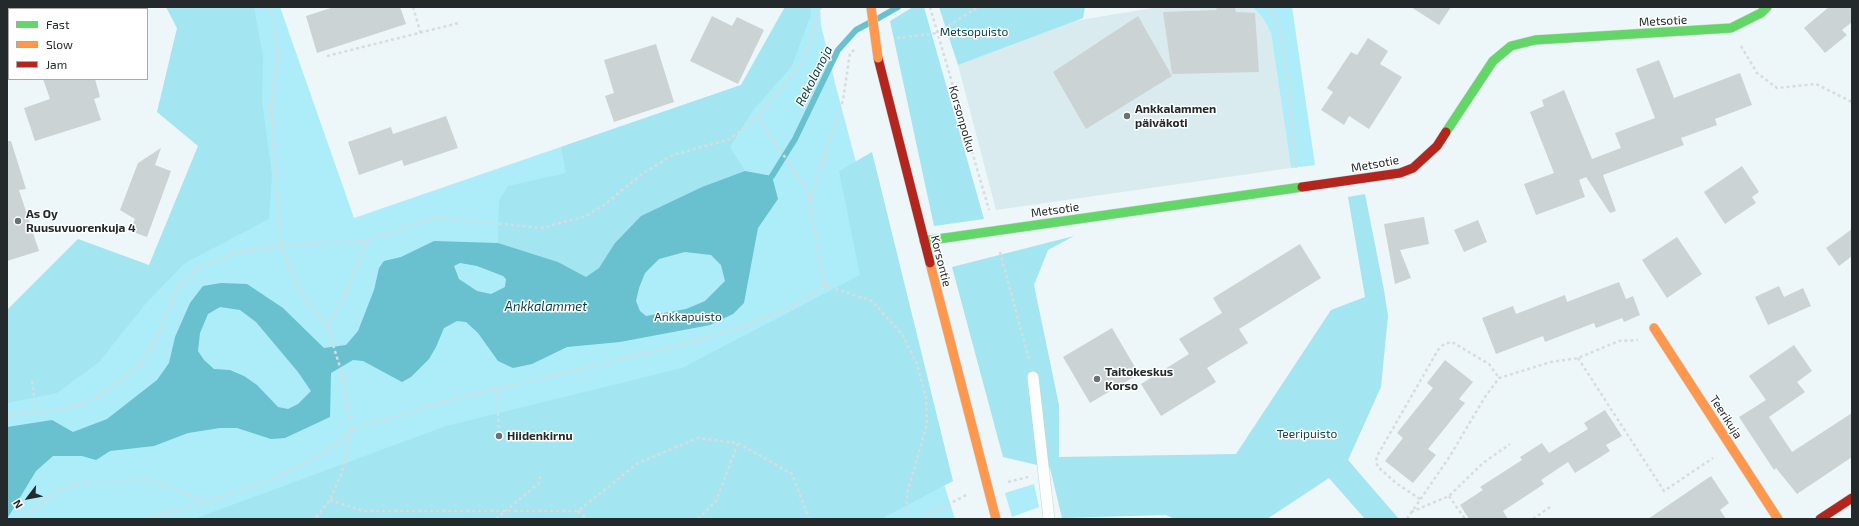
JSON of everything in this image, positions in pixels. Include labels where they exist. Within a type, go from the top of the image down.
[{"type":"street","name":"Korsontie","points":[[871,7],[878,58],[996,519]]},
{"type":"street","name":"Metsotie","points":[[924,241],[1400,173],[1413,168],[1437,146],[1493,61],[1511,46],[1535,40],[1731,28],[1761,13],[1767,7]]},
{"type":"street","name":"Teerikuja","points":[[1654,328],[1778,519]]},
{"type":"street","points":[[1820,519],[1852,498]]},
{"type":"lane","points":[[1033,376],[1049,519]]},
{"type":"path","points":[[270,7],[278,51],[271,107],[281,245],[296,286],[327,326],[332,338],[341,370],[352,429],[342,472],[330,500],[315,519]]},
{"type":"path","points":[[413,7],[421,34]]},
{"type":"path","points":[[7,416],[69,408],[98,397],[140,365],[152,345],[178,287],[197,269],[238,252],[281,245],[367,241],[433,217],[542,228],[586,216],[604,205],[642,174],[673,155],[730,139],[758,117],[799,66],[810,42],[821,7]]},
{"type":"path","name":"Korsonpolku","points":[[930,7],[995,230],[1033,376]]},
{"type":"path","points":[[892,39],[937,34],[978,7]]},
{"type":"path","points":[[1270,7],[1280,28],[1288,81],[1299,188]]},
{"type":"path","points":[[327,56],[459,24]]},
{"type":"path","points":[[1731,28],[1757,73],[1777,88],[1816,84],[1852,102]]},
{"type":"path","points":[[810,201],[843,100],[850,53],[860,46]]},
{"type":"path","points":[[758,117],[805,187],[810,201],[824,285]]},
{"type":"path","points":[[327,326],[341,304],[367,241]]},
{"type":"path","points":[[144,519],[207,502],[278,477],[326,452],[352,429],[454,399],[681,345],[744,326],[799,303],[824,285]]},
{"type":"path","points":[[824,285],[872,301],[902,334],[917,364],[926,397],[927,424],[907,494],[906,519]]},
{"type":"path","points":[[1407,519],[1450,456],[1485,397],[1499,378],[1551,362],[1578,358],[1619,342],[1659,337]]},
{"type":"path","points":[[1420,499],[1396,483],[1378,467],[1376,462],[1377,456],[1438,350],[1444,344],[1452,342],[1489,364],[1499,378]]},
{"type":"path","points":[[1578,358],[1664,491],[1731,447]]},
{"type":"path","points":[[32,381],[36,412]]},
{"type":"path","points":[[497,389],[499,436]]},
{"type":"path","points":[[330,500],[363,511],[578,511],[638,463],[698,438],[738,443],[792,474],[809,519]]},
{"type":"path","points":[[698,519],[716,501],[738,443]]},
{"type":"path","points":[[1412,512],[1449,496],[1483,463],[1510,444]]},
{"type":"path","points":[[496,519],[503,511],[539,483],[542,473]]},
{"type":"path","points":[[22,519],[52,495],[75,484],[148,479],[207,502]]},
{"type":"path","points":[[1449,496],[1465,519]]},
{"type":"path","points":[[1533,519],[1550,507]]},
{"type":"path","points":[[578,511],[587,519]]},
{"type":"shaded area","name":"Ankkalammen päiväkoti","points":[[1159,7],[1253,7],[1263,18],[1271,33],[1291,168],[996,210],[958,65],[1074,21]]},
{"type":"green space","points":[[166,7],[254,7],[263,56],[262,101],[272,174],[269,219],[185,263],[147,302],[99,362],[57,393],[7,403],[7,310],[78,239],[149,265],[198,146],[157,112],[177,28]]},
{"type":"green space","name":"Ankkapuisto","points":[[200,7],[280,7],[354,218],[741,85],[785,7],[820,7],[821,25],[835,83],[926,427],[955,519],[7,519],[7,315],[115,337],[260,134]]},
{"type":"green space","points":[[785,7],[811,7],[810,17],[792,66],[754,109],[730,147],[745,171],[702,187],[641,216],[615,243],[599,268],[586,277],[558,262],[498,243],[499,201],[508,186],[566,173],[561,147],[741,85]]},
{"type":"green space","points":[[913,7],[924,7],[984,219],[934,226],[890,21]]},
{"type":"green space","name":"Metsopuisto","points":[[939,7],[1085,7],[1083,18],[958,65]]},
{"type":"green space","points":[[1253,7],[1292,7],[1315,165],[1291,168],[1271,33],[1263,18]]},
{"type":"green space","points":[[872,152],[953,481],[881,519],[194,519],[446,426],[682,368],[860,275],[839,171]]},
{"type":"green space","name":"Teeripuisto","points":[[1365,194],[1388,316],[1381,387],[1348,460],[1399,519],[1365,519],[1329,478],[1267,519],[1175,519],[1166,515],[1062,518],[1050,468],[1003,457],[952,267],[1074,236],[1048,250],[1034,285],[1059,405],[1059,457],[1236,454],[1331,310],[1365,297],[1348,197]]},
{"type":"green space","points":[[1034,484],[1039,507],[1012,517],[1005,493]]},
{"type":"water","name":"Ankkalammet","points":[[745,171],[772,176],[778,199],[758,228],[744,303],[733,314],[710,325],[620,342],[567,347],[532,364],[513,368],[498,361],[478,333],[466,322],[457,321],[444,328],[429,359],[411,377],[402,382],[363,361],[353,360],[331,373],[330,417],[285,438],[271,439],[237,428],[220,428],[188,433],[154,446],[110,451],[96,460],[82,456],[53,456],[36,471],[7,519],[7,427],[52,420],[73,432],[107,419],[157,380],[169,363],[175,337],[190,303],[203,286],[221,283],[247,284],[283,308],[324,348],[346,345],[358,331],[374,290],[379,268],[384,261],[401,257],[434,241],[498,243],[558,262],[586,277],[599,268],[615,243],[641,216],[702,187]],"holes":[[[685,252],[711,255],[721,265],[725,281],[705,301],[686,309],[646,316],[640,311],[636,301],[645,273],[659,259]],[[460,263],[477,266],[503,276],[506,279],[505,287],[491,294],[477,291],[459,279],[454,266]],[[220,307],[240,310],[256,322],[298,372],[311,391],[298,404],[288,409],[278,407],[257,385],[244,376],[230,370],[214,369],[204,360],[198,351],[200,333],[208,314]]]},
{"type":"building","points":[[334,7],[400,7],[406,24],[317,53],[306,16]]},
{"type":"building","points":[[1217,7],[1235,7],[1236,12],[1255,13],[1259,72],[1172,74],[1163,12],[1216,10]]},
{"type":"building","points":[[1411,7],[1451,7],[1439,25]]},
{"type":"building","points":[[1829,7],[1852,7],[1852,22],[1842,30],[1847,35],[1825,53],[1804,28]]},
{"type":"building","points":[[712,16],[732,26],[737,17],[764,30],[738,84],[690,61]]},
{"type":"building","points":[[1138,16],[1172,76],[1086,129],[1053,72]]},
{"type":"building","points":[[1368,38],[1388,51],[1380,64],[1402,77],[1369,129],[1349,116],[1344,125],[1321,110],[1333,92],[1327,88],[1351,52],[1357,55]]},
{"type":"building","points":[[656,44],[674,102],[614,122],[605,96],[614,93],[604,60]]},
{"type":"building","points":[[1659,60],[1674,98],[1740,73],[1752,105],[1715,119],[1717,125],[1681,138],[1684,145],[1603,175],[1616,211],[1610,213],[1586,177],[1579,180],[1585,197],[1536,215],[1524,184],[1554,173],[1530,112],[1544,106],[1542,100],[1564,90],[1592,159],[1621,148],[1615,133],[1655,118],[1636,69]]},
{"type":"building","points":[[43,80],[95,80],[100,97],[94,99],[101,120],[35,141],[24,108],[50,99]]},
{"type":"building","points":[[446,116],[458,148],[404,166],[402,160],[359,175],[348,142],[391,127],[393,134]]},
{"type":"building","name":"As Oy Ruusuvuorenkuja 4","points":[[7,141],[11,141],[26,189],[19,190],[39,251],[7,261]]},
{"type":"building","points":[[161,148],[155,165],[171,171],[147,237],[130,231],[135,219],[120,210],[138,163]]},
{"type":"building","points":[[1742,166],[1759,192],[1752,197],[1756,203],[1725,224],[1704,192]]},
{"type":"building","points":[[1424,217],[1429,244],[1400,250],[1411,278],[1395,284],[1384,224]]},
{"type":"building","points":[[1478,220],[1487,242],[1464,252],[1454,230]]},
{"type":"building","points":[[1852,229],[1852,256],[1839,266],[1826,248]]},
{"type":"building","points":[[1677,237],[1702,274],[1667,298],[1642,260]]},
{"type":"building","points":[[1300,244],[1321,278],[1239,329],[1248,343],[1207,368],[1216,382],[1161,416],[1141,384],[1189,354],[1179,339],[1222,313],[1213,298]]},
{"type":"building","points":[[1619,282],[1626,299],[1633,296],[1640,315],[1624,322],[1622,318],[1596,328],[1594,323],[1545,342],[1543,336],[1496,354],[1482,318],[1513,306],[1516,314],[1565,295],[1567,302]]},
{"type":"building","points":[[1779,286],[1784,297],[1803,288],[1811,306],[1768,325],[1755,297]]},
{"type":"building","points":[[1112,328],[1139,374],[1090,403],[1063,357]]},
{"type":"building","points":[[1794,345],[1812,371],[1797,382],[1805,392],[1769,417],[1792,452],[1852,413],[1852,457],[1797,494],[1776,468],[1774,470],[1739,417],[1766,400],[1749,376]]},
{"type":"building","points":[[1445,360],[1473,382],[1459,399],[1465,403],[1428,449],[1436,455],[1413,483],[1385,461],[1403,438],[1397,433],[1433,388],[1427,383]]},
{"type":"building","points":[[1605,410],[1622,436],[1606,445],[1610,451],[1575,473],[1568,462],[1541,480],[1544,484],[1503,511],[1508,519],[1469,519],[1460,505],[1483,490],[1480,487],[1522,460],[1520,457],[1542,443],[1549,453],[1588,429],[1584,423]]},
{"type":"building","points":[[1711,476],[1729,503],[1720,510],[1726,519],[1648,519]]},
{"type":"waterway","name":"Rekolanoja","points":[[877,19],[898,7]]},
{"type":"waterway","name":"Rekolanoja","points":[[772,176],[795,139],[838,50],[856,30],[869,23]]},
{"type":"traffic: fast","points":[[1446,132],[1493,61],[1511,46],[1535,40],[1731,28],[1761,13],[1767,7]]},
{"type":"traffic: fast","points":[[924,241],[1302,187]]},
{"type":"traffic: slow","points":[[871,7],[878,58]]},
{"type":"traffic: slow","points":[[930,263],[996,519]]},
{"type":"traffic: slow","points":[[1654,328],[1778,519]]},
{"type":"traffic: jam","points":[[878,58],[930,263]]},
{"type":"traffic: jam","points":[[1302,187],[1400,173],[1413,168],[1437,146],[1446,132]]},
{"type":"traffic: jam","points":[[1820,519],[1852,498]]},
{"type":"place","name":"Ankkalammen päiväkoti","points":[[1127,116]]},
{"type":"place","name":"As Oy Ruusuvuorenkuja 4","points":[[18,221]]},
{"type":"place","name":"Taitokeskus Korso","points":[[1097,379]]},
{"type":"place","name":"Hiidenkirnu","points":[[499,436]]}]
